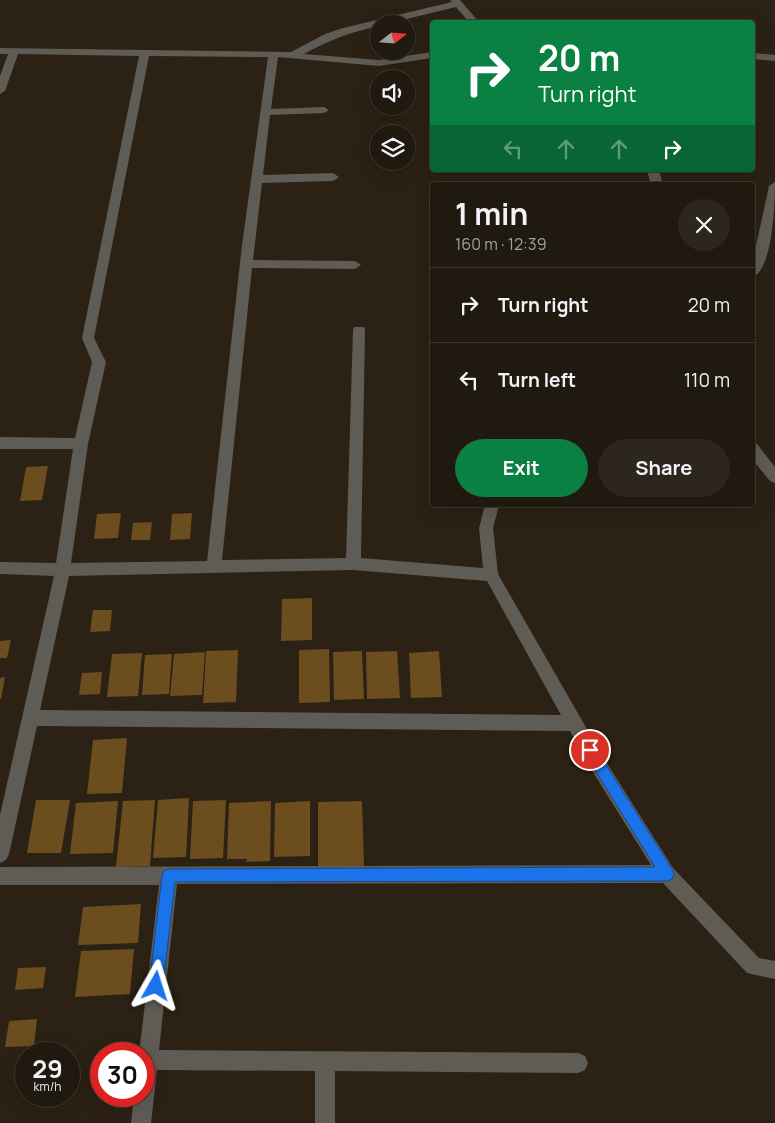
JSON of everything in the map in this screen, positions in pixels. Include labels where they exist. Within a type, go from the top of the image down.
[{"type":"street","points":[[294,55],[329,36],[347,30],[457,2],[472,20]]},
{"type":"street","points":[[0,51],[273,54],[379,63],[430,54]]},
{"type":"street","points":[[0,90],[14,51]]},
{"type":"street","points":[[0,854],[63,570],[81,444],[99,362],[88,338],[145,52]]},
{"type":"street","points":[[214,567],[246,264],[273,54]]},
{"type":"street","points":[[755,56],[775,58]]},
{"type":"street","points":[[265,112],[324,110]]},
{"type":"street","points":[[256,179],[332,177]]},
{"type":"street","points":[[755,270],[758,267],[775,186]]},
{"type":"street","points":[[246,264],[355,265]]},
{"type":"street","points":[[353,564],[359,330]]},
{"type":"street","points":[[0,443],[81,444]]},
{"type":"street","points":[[755,452],[775,478]]},
{"type":"street","points":[[491,507],[486,528],[491,575],[597,763],[667,874],[754,966],[775,970]]},
{"type":"street","points":[[0,568],[63,570],[353,564],[491,575]]},
{"type":"street","points":[[29,718],[574,723]]},
{"type":"street","points":[[0,876],[667,874]]},
{"type":"street","points":[[150,1042],[169,876]]},
{"type":"street","points":[[155,1060],[578,1063]]},
{"type":"street","points":[[325,1061],[325,1123]]},
{"type":"street","points":[[141,1123],[143,1107]]},
{"type":"building","points":[[48,466],[42,500],[20,501],[26,467]]},
{"type":"building","points":[[121,513],[118,538],[94,539],[97,514]]},
{"type":"building","points":[[192,513],[190,539],[170,540],[172,514]]},
{"type":"building","points":[[152,522],[150,540],[131,540],[133,523]]},
{"type":"building","points":[[312,598],[312,640],[281,641],[282,599]]},
{"type":"building","points":[[93,610],[112,610],[110,631],[90,632]]},
{"type":"building","points":[[11,640],[7,658],[0,658],[0,641]]},
{"type":"building","points":[[329,649],[330,702],[299,703],[299,650]]},
{"type":"building","points":[[238,650],[236,702],[203,703],[206,651]]},
{"type":"building","points":[[362,651],[364,699],[334,700],[333,652]]},
{"type":"building","points":[[397,651],[400,698],[367,699],[366,652]]},
{"type":"building","points":[[439,651],[442,697],[411,698],[409,653]]},
{"type":"building","points":[[205,652],[202,695],[170,696],[174,654]]},
{"type":"building","points":[[142,653],[138,696],[107,697],[112,654]]},
{"type":"building","points":[[172,654],[169,694],[142,695],[145,655]]},
{"type":"building","points":[[102,672],[100,694],[79,695],[82,673]]},
{"type":"building","points":[[5,677],[1,699],[0,699],[0,678]]},
{"type":"building","points":[[127,738],[122,793],[87,794],[93,740]]},
{"type":"building","points":[[189,798],[186,857],[153,858],[158,800]]},
{"type":"building","points":[[36,800],[70,800],[61,853],[27,853]]},
{"type":"building","points":[[155,800],[150,866],[116,867],[123,801]]},
{"type":"building","points":[[226,800],[223,858],[190,859],[193,801]]},
{"type":"building","points":[[118,801],[113,853],[70,854],[76,803]]},
{"type":"building","points":[[271,801],[270,861],[246,862],[247,859],[227,859],[229,803]]},
{"type":"building","points":[[310,801],[310,856],[274,857],[275,803]]},
{"type":"building","points":[[362,801],[364,867],[318,869],[318,802]]},
{"type":"building","points":[[141,904],[138,943],[78,945],[83,907]]},
{"type":"building","points":[[134,949],[130,994],[75,997],[81,951]]},
{"type":"building","points":[[46,967],[43,988],[15,990],[18,968]]},
{"type":"building","points":[[37,1019],[34,1042],[15,1042],[15,1047],[5,1047],[9,1021]]},
{"type":"route","points":[[156,986],[169,876],[667,874],[590,750]]}]
